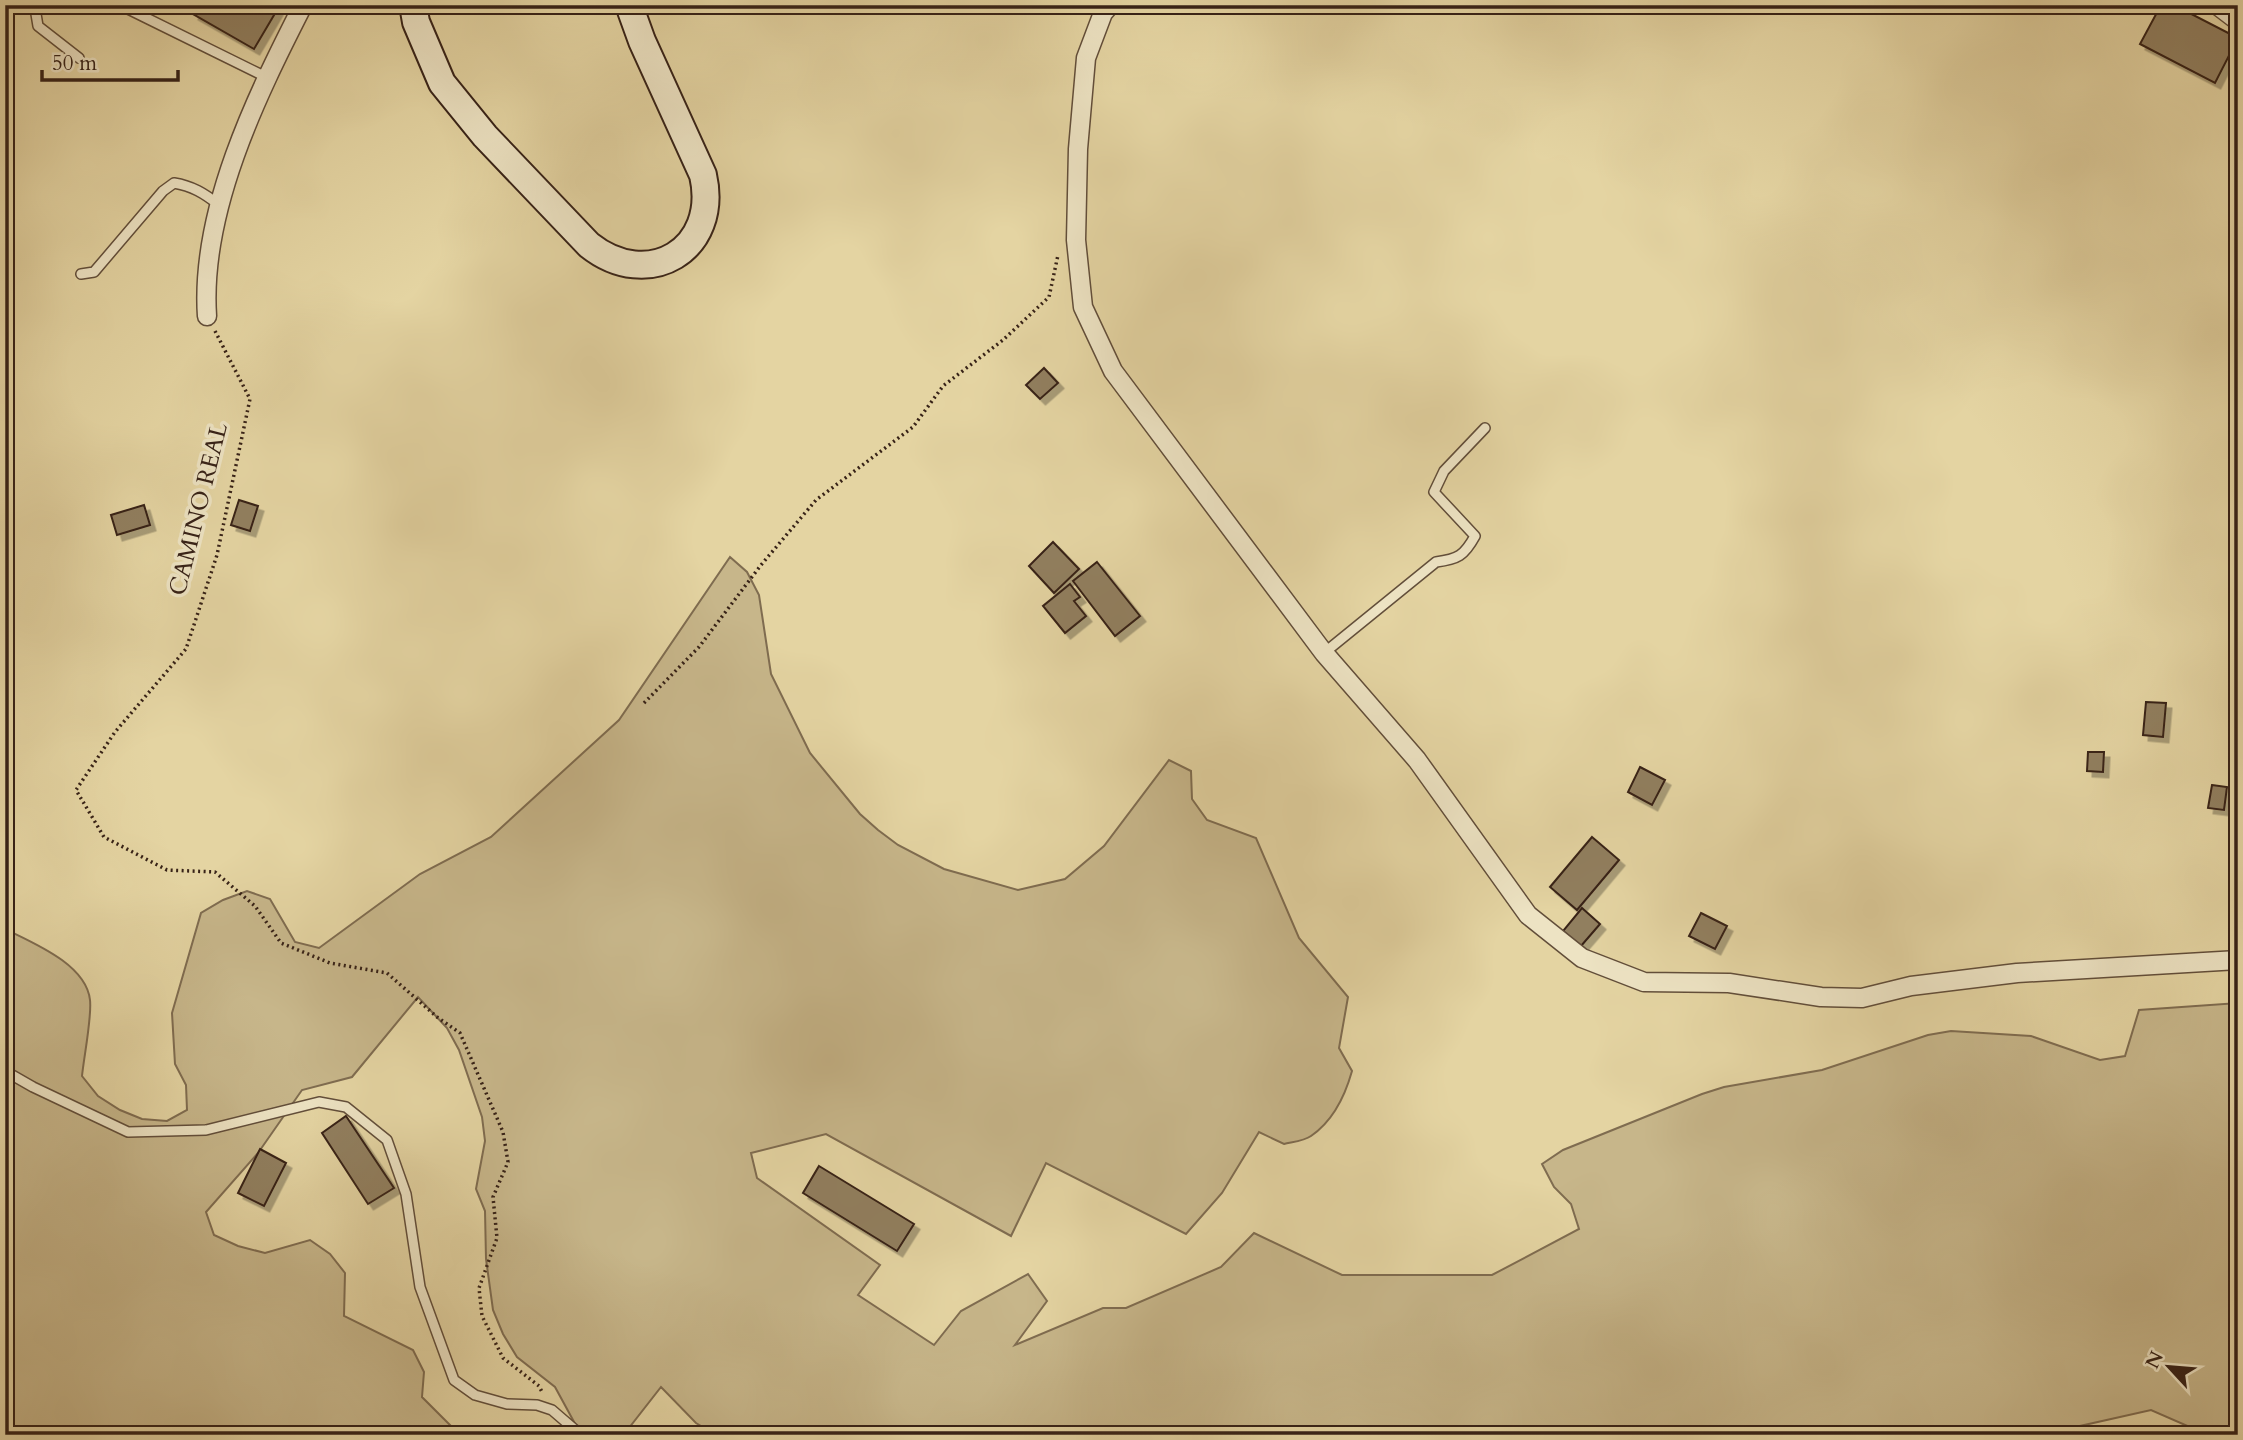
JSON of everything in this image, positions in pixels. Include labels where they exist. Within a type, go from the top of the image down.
[{"type":"main road","points":[[413,5],[416,22],[442,83],[485,136],[589,245],[604,257],[625,265],[644,266],[670,258],[691,241],[704,217],[706,188],[703,175],[642,41],[629,5]]},
{"type":"street","points":[[207,316],[206,290],[219,205],[232,164],[268,78],[303,5]]},
{"type":"street","points":[[1110,5],[1103,13],[1086,58],[1078,149],[1076,240],[1083,307],[1113,371],[1324,653],[1417,760],[1528,915],[1582,958],[1644,982],[1729,983],[1821,997],[1862,998],[1911,986],[2017,973],[2238,960]]},
{"type":"street","points":[[2217,5],[2238,21]]},
{"type":"lane","points":[[39,5],[36,14],[38,26],[79,58]]},
{"type":"lane","points":[[120,5],[268,78]]},
{"type":"lane","points":[[81,274],[94,272],[163,191],[174,183],[202,192],[219,205]]},
{"type":"lane","points":[[1324,653],[1436,562],[1454,560],[1467,550],[1475,536],[1434,492],[1444,471],[1485,428]]},
{"type":"lane","points":[[5,1071],[128,1132],[206,1130],[319,1102],[346,1107],[387,1139],[407,1195],[420,1287],[454,1380],[475,1395],[507,1404],[537,1405],[552,1410],[581,1435]]},
{"type":"path","points":[[644,703],[699,647],[761,565],[816,500],[913,427],[943,386],[1003,340],[1049,297],[1061,243]]},
{"type":"path","name":"CAMINO REAL","points":[[207,316],[250,399],[217,555],[187,649],[115,732],[76,790],[104,837],[167,870],[215,872],[256,906],[281,943],[330,963],[387,973],[437,1017],[460,1033],[503,1132],[508,1162],[493,1197],[497,1238],[479,1288],[482,1316],[503,1358],[539,1386],[552,1410]]},
{"type":"shaded area","points":[[730,557],[747,572],[759,595],[771,674],[810,753],[860,814],[898,845],[944,869],[1018,890],[1065,879],[1104,846],[1169,760],[1191,771],[1192,799],[1207,820],[1256,838],[1299,938],[1348,997],[1339,1048],[1352,1071],[1342,1099],[1332,1115],[1319,1130],[1298,1141],[1284,1144],[1259,1132],[1222,1193],[1186,1234],[1046,1163],[1011,1236],[826,1134],[751,1153],[757,1178],[880,1265],[858,1295],[934,1345],[961,1311],[1028,1274],[1047,1301],[1015,1345],[1103,1308],[1126,1308],[1221,1267],[1254,1233],[1342,1275],[1492,1275],[1579,1229],[1571,1204],[1554,1187],[1542,1164],[1563,1150],[1702,1094],[1724,1087],[1822,1070],[1928,1035],[1951,1031],[2031,1036],[2100,1060],[2125,1056],[2139,1010],[2238,1003],[2238,1435],[2208,1435],[2151,1410],[2080,1426],[2070,1435],[716,1435],[696,1423],[661,1387],[625,1433],[585,1435],[579,1431],[555,1387],[517,1357],[493,1310],[486,1259],[485,1211],[476,1189],[485,1141],[482,1117],[459,1050],[447,1028],[418,997],[352,1077],[302,1090],[258,1153],[206,1212],[214,1235],[238,1246],[265,1253],[310,1240],[330,1254],[345,1273],[344,1316],[413,1350],[424,1372],[422,1397],[460,1435],[5,1435],[5,929],[69,965],[86,987],[90,1007],[82,1076],[98,1096],[120,1110],[142,1119],[167,1121],[187,1110],[186,1085],[175,1064],[172,1013],[201,913],[223,900],[247,891],[270,899],[295,942],[319,948],[420,874],[491,837],[619,720]]},
{"type":"building","points":[[198,5],[269,5],[277,10],[254,49],[193,14]]},
{"type":"building","points":[[2161,5],[2174,5],[2238,38],[2215,83],[2140,44]]},
{"type":"building","points":[[1044,368],[1058,383],[1040,399],[1026,385]]},
{"type":"building","points":[[239,500],[258,506],[250,531],[231,525]]},
{"type":"building","points":[[144,505],[150,525],[117,535],[111,515]]},
{"type":"building","points":[[1053,542],[1079,569],[1054,593],[1029,566]]},
{"type":"building","points":[[1097,562],[1140,616],[1115,636],[1073,581]]},
{"type":"building","points":[[1070,584],[1080,597],[1074,601],[1086,616],[1065,633],[1043,606]]},
{"type":"building","points":[[2146,702],[2166,703],[2163,737],[2143,735]]},
{"type":"building","points":[[2088,752],[2104,752],[2103,772],[2087,771]]},
{"type":"building","points":[[1640,767],[1665,780],[1652,805],[1628,792]]},
{"type":"building","points":[[2212,785],[2227,787],[2224,810],[2208,808]]},
{"type":"building","points":[[1592,837],[1619,860],[1577,910],[1550,887]]},
{"type":"building","points":[[1582,908],[1600,924],[1581,946],[1563,931]]},
{"type":"building","points":[[1701,913],[1727,926],[1715,949],[1689,936]]},
{"type":"building","points":[[346,1116],[394,1188],[368,1204],[322,1133]]},
{"type":"building","points":[[260,1149],[286,1163],[264,1206],[238,1193]]},
{"type":"building","points":[[819,1166],[914,1224],[897,1251],[803,1193]]},
{"type":"waterway","points":[[5,14],[8,5]]}]
